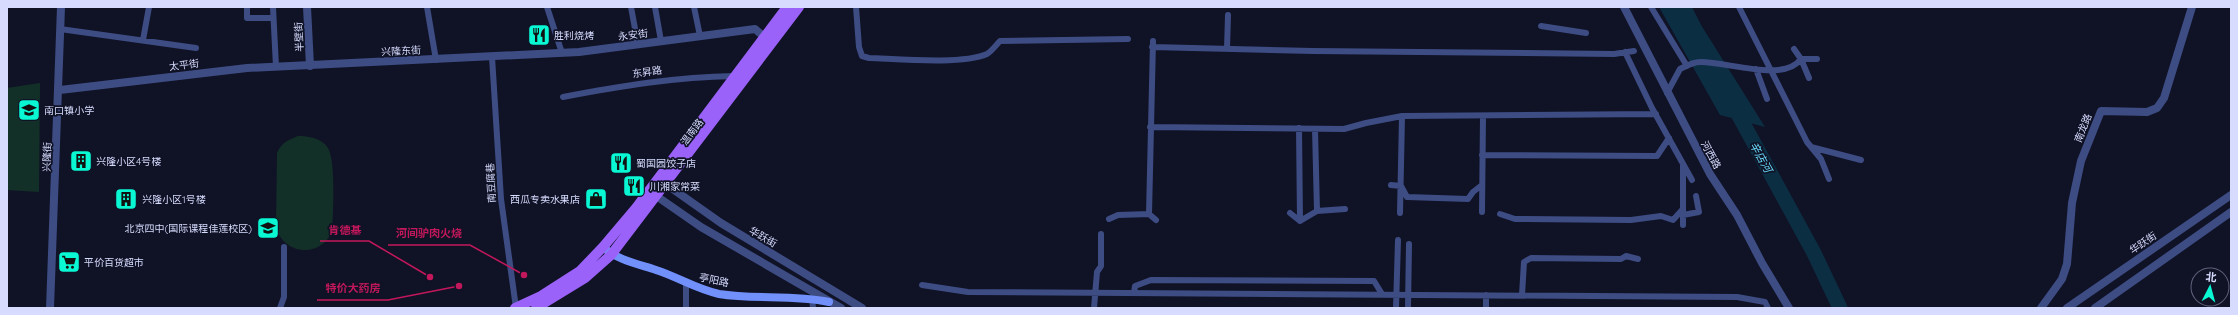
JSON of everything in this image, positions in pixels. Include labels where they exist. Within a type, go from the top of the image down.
[{"type":"main road","name":"温南路","points":[[661,181],[734,76],[799,7]]},
{"type":"main road","name":"温南路","points":[[516,308],[541,296],[580,271],[603,247],[661,181],[768,40],[785,8]]},
{"type":"main road","name":"温南路","points":[[536,308],[585,278],[611,255],[652,192]]},
{"type":"main road","name":"亭阳路","points":[[603,247],[611,255],[664,272],[696,288],[720,294],[812,298],[829,302]]},
{"type":"street","name":"兴隆街","points":[[50,308],[60,90],[61,7]]},
{"type":"street","points":[[143,40],[149,7]]},
{"type":"street","points":[[246,7],[247,18],[273,18]]},
{"type":"street","points":[[273,7],[276,67]]},
{"type":"street","name":"半壁街","points":[[307,7],[310,66]]},
{"type":"street","points":[[426,7],[436,60]]},
{"type":"street","points":[[547,7],[562,53]]},
{"type":"street","points":[[631,7],[638,44]]},
{"type":"street","points":[[655,7],[661,42]]},
{"type":"street","points":[[694,7],[700,36]]},
{"type":"street","points":[[856,7],[859,47],[862,56],[869,58],[917,60],[976,58],[989,53],[1000,41],[1128,40]]},
{"type":"street","name":"河西路","points":[[1624,7],[1710,174],[1737,215],[1762,263],[1789,308]]},
{"type":"street","points":[[1651,7],[1687,66]]},
{"type":"street","points":[[1739,7],[1765,56],[1765,62],[1811,147],[1821,159],[1828,179]]},
{"type":"street","name":"南龙路","points":[[2041,308],[2062,279],[2067,264],[2072,203],[2081,161],[2101,111],[2148,112],[2157,108],[2164,98],[2192,7]]},
{"type":"street","points":[[1226,49],[1228,16]]},
{"type":"street","points":[[1541,26],[1586,33]]},
{"type":"street","points":[[60,29],[196,48]]},
{"type":"street","name":"永安街","points":[[492,57],[562,53],[661,42],[755,29],[768,40]]},
{"type":"street","points":[[1149,214],[1152,44],[1226,49],[1471,53],[1634,51]]},
{"type":"street","points":[[1794,49],[1802,59],[1809,78]]},
{"type":"street","points":[[1625,52],[1656,114],[1692,180]]},
{"type":"street","name":"兴隆东街","points":[[310,66],[492,57]]},
{"type":"street","name":"南豆腐巷","points":[[492,57],[502,199],[516,308]]},
{"type":"street","points":[[1667,93],[1680,69],[1698,62],[1717,62],[1731,67],[1756,69],[1786,69],[1799,63],[1802,59]]},
{"type":"street","points":[[1802,59],[1817,60]]},
{"type":"street","name":"太平街","points":[[60,90],[212,72],[310,66]]},
{"type":"street","points":[[1756,69],[1767,99]]},
{"type":"street","name":"东昇路","points":[[563,97],[644,82],[693,76],[734,76]]},
{"type":"street","points":[[1150,127],[1344,129],[1402,116],[1656,114]]},
{"type":"street","points":[[1400,213],[1402,116]]},
{"type":"street","points":[[1482,212],[1483,116]]},
{"type":"street","points":[[1299,128],[1300,221]]},
{"type":"street","points":[[1315,129],[1317,211]]},
{"type":"street","points":[[1482,155],[1657,156],[1669,138]]},
{"type":"street","points":[[1811,147],[1861,160]]},
{"type":"street","points":[[1683,163],[1683,225]]},
{"type":"street","name":"华跃街","points":[[661,181],[721,223],[862,308]]},
{"type":"street","points":[[1391,185],[1401,186]]},
{"type":"street","points":[[1401,186],[1407,197],[1468,199],[1473,192],[1482,185]]},
{"type":"street","points":[[652,192],[701,227],[841,308]]},
{"type":"street","name":"华跃街","points":[[2067,308],[2231,195]]},
{"type":"street","points":[[1500,214],[1515,219],[1631,220],[1661,216],[1673,220],[1683,212],[1699,212],[1696,196]]},
{"type":"street","points":[[1300,221],[1317,211],[1345,209]]},
{"type":"street","points":[[2095,308],[2231,212]]},
{"type":"street","points":[[1290,213],[1300,221]]},
{"type":"street","points":[[1109,219],[1118,215],[1149,214],[1156,220]]},
{"type":"street","points":[[1094,308],[1094,292],[1097,272],[1101,266],[1101,234]]},
{"type":"street","points":[[1396,308],[1398,240]]},
{"type":"street","points":[[1408,308],[1409,244]]},
{"type":"street","points":[[280,308],[284,297],[284,247]]},
{"type":"street","points":[[1522,295],[1524,262],[1530,258],[1621,259],[1626,256],[1638,258]]},
{"type":"street","points":[[1134,293],[1135,286],[1151,280],[1374,281],[1382,294]]},
{"type":"street","points":[[686,283],[686,308]]},
{"type":"street","points":[[922,285],[968,292],[1409,294],[1421,296],[1737,296],[1765,302],[1768,308]]},
{"type":"street","points":[[1486,296],[1486,308]]},
{"type":"street","points":[[812,298],[813,308]]},
{"type":"green space","points":[[40,83],[39,192],[7,190],[7,88]]},
{"type":"green space","points":[[298,136],[310,137],[319,140],[328,148],[331,155],[333,176],[332,231],[327,240],[319,246],[302,250],[293,248],[286,243],[280,236],[276,226],[277,153],[285,142]]},
{"type":"water","points":[[1659,7],[1692,7],[1701,25],[1765,127],[1720,115]]},
{"type":"waterway","name":"辛店河","points":[[1732,103],[1814,253],[1840,308]]},
{"type":"place","name":"胜利烧烤","points":[[539,35]]},
{"type":"place","name":"南口镇小学","points":[[29,110]]},
{"type":"place","name":"兴隆小区4号楼","points":[[81,161]]},
{"type":"place","name":"蜀国园饺子店","points":[[621,163]]},
{"type":"place","name":"川湘家常菜","points":[[634,186]]},
{"type":"place","name":"兴隆小区1号楼","points":[[126,199]]},
{"type":"place","name":"西瓜专卖水果店","points":[[596,199]]},
{"type":"place","name":"北京四中(国际课程佳莲校区)","points":[[268,228]]},
{"type":"place","name":"平价百货超市","points":[[69,262]]},
{"type":"place","name":"河间驴肉火烧","points":[[524,275]]},
{"type":"place","name":"肯德基","points":[[430,277]]},
{"type":"place","name":"特价大药房","points":[[459,286]]}]
